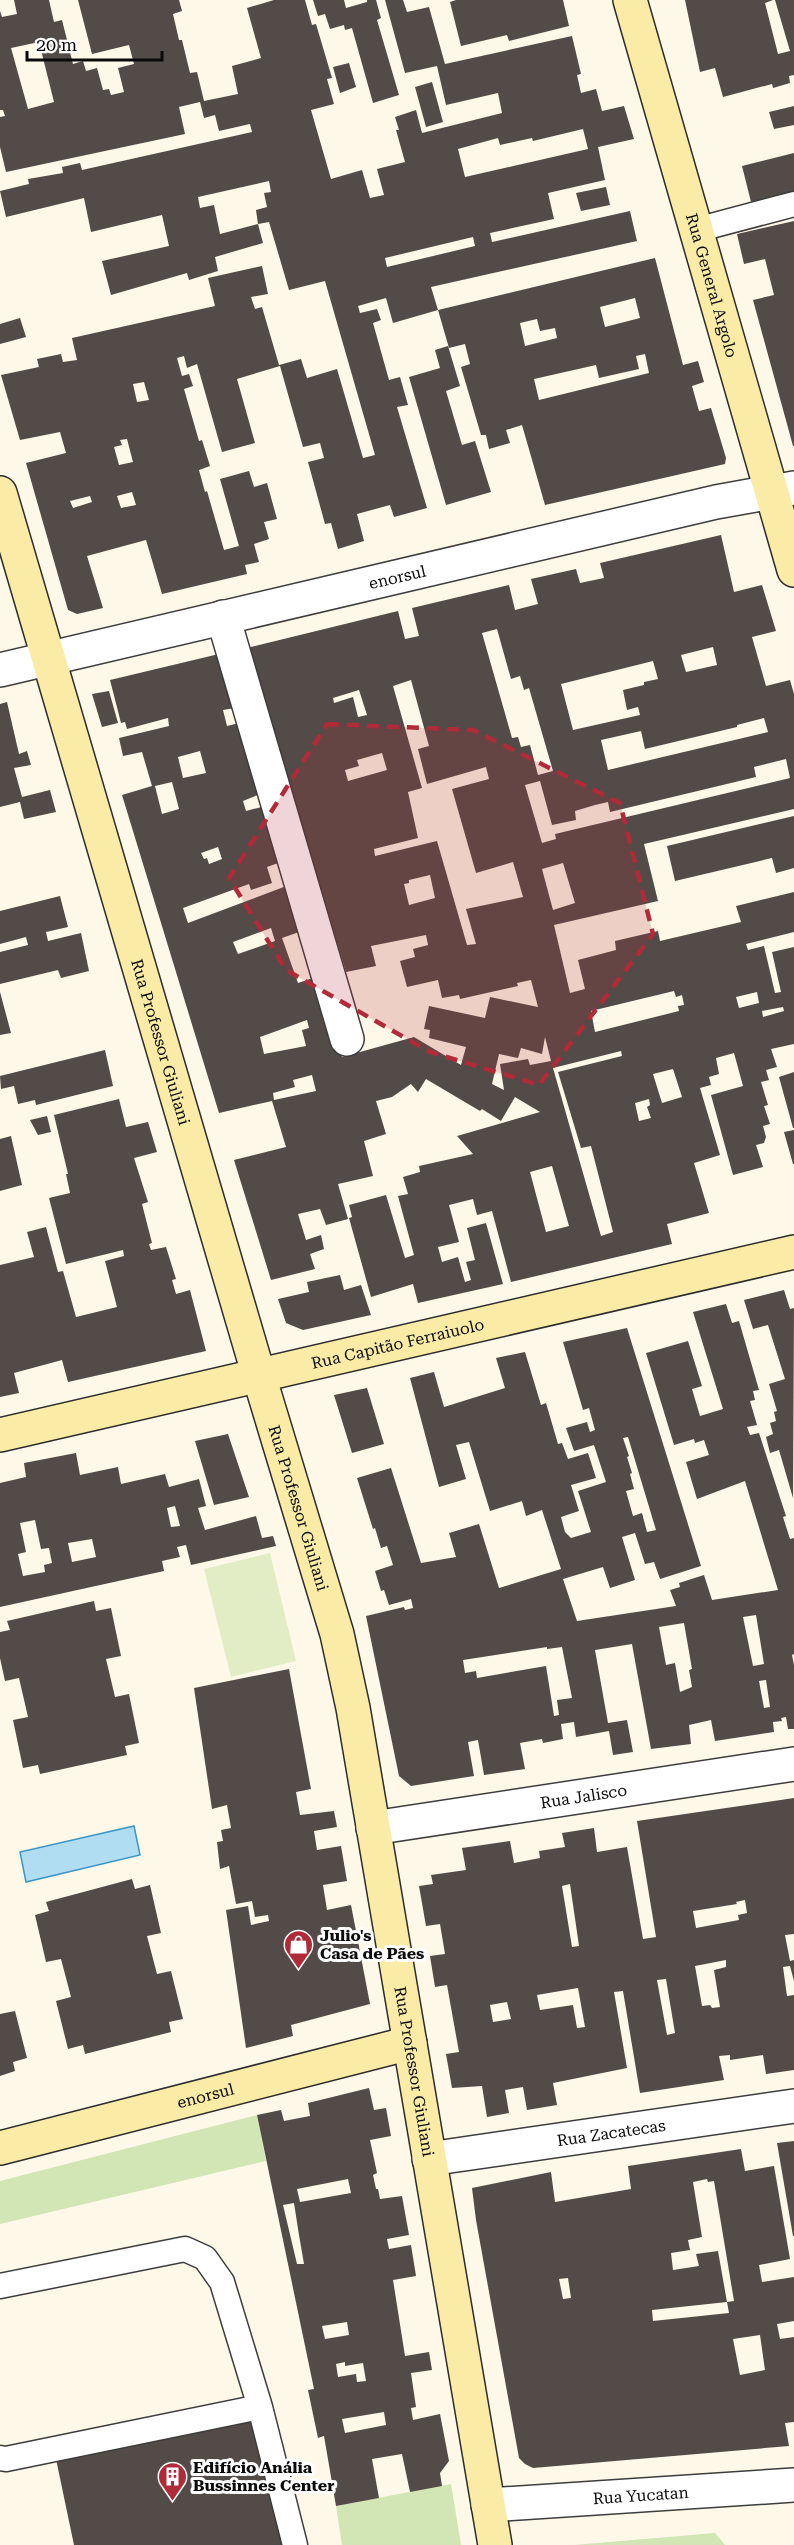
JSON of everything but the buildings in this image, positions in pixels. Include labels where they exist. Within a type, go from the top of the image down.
[{"type":"street","name":"Rua General Argolo","points":[[630,0],[696,230],[783,489],[794,570]]},
{"type":"street","name":"enorsul","points":[[0,670],[704,504],[783,489]]},
{"type":"street","name":"Rua Professor Giuliani","points":[[0,493],[337,1634],[353,1708],[495,2545]]},
{"type":"street","points":[[223,617],[347,1039]]},
{"type":"street","name":"Rua Capitão Ferraiuolo","points":[[0,1435],[794,1252]]},
{"type":"street","name":"Rua Jalisco","points":[[373,1828],[794,1764]]},
{"type":"street","name":"enorsul","points":[[0,2148],[410,2043]]},
{"type":"street","name":"Rua Zacatecas","points":[[429,2159],[794,2106]]},
{"type":"street","name":"Rua Yucatan","points":[[488,2505],[794,2485]]},
{"type":"lane","points":[[696,230],[794,204]]},
{"type":"lane","points":[[0,2286],[185,2249],[205,2258],[222,2282],[260,2407],[295,2545]]},
{"type":"lane","points":[[0,2458],[6,2459],[260,2407]]},
{"type":"highlighted area","points":[[327,724],[473,730],[620,803],[653,934],[539,1085],[430,1052],[286,970],[229,878]]},
{"type":"green space","points":[[270,1553],[296,1661],[231,1677],[204,1569]]},
{"type":"green space","points":[[257,2115],[266,2161],[0,2224],[0,2181]]},
{"type":"green space","points":[[451,2484],[461,2545],[342,2545],[336,2506]]},
{"type":"green space","points":[[715,2533],[725,2545],[574,2545]]},
{"type":"water","points":[[134,1826],[140,1855],[26,1882],[20,1852]]},
{"type":"place","name":"Julio's Casa de Pães","points":[[299,1970]]},
{"type":"place","name":"Edifício Anália Bussinnes Center","points":[[172,2502]]}]
